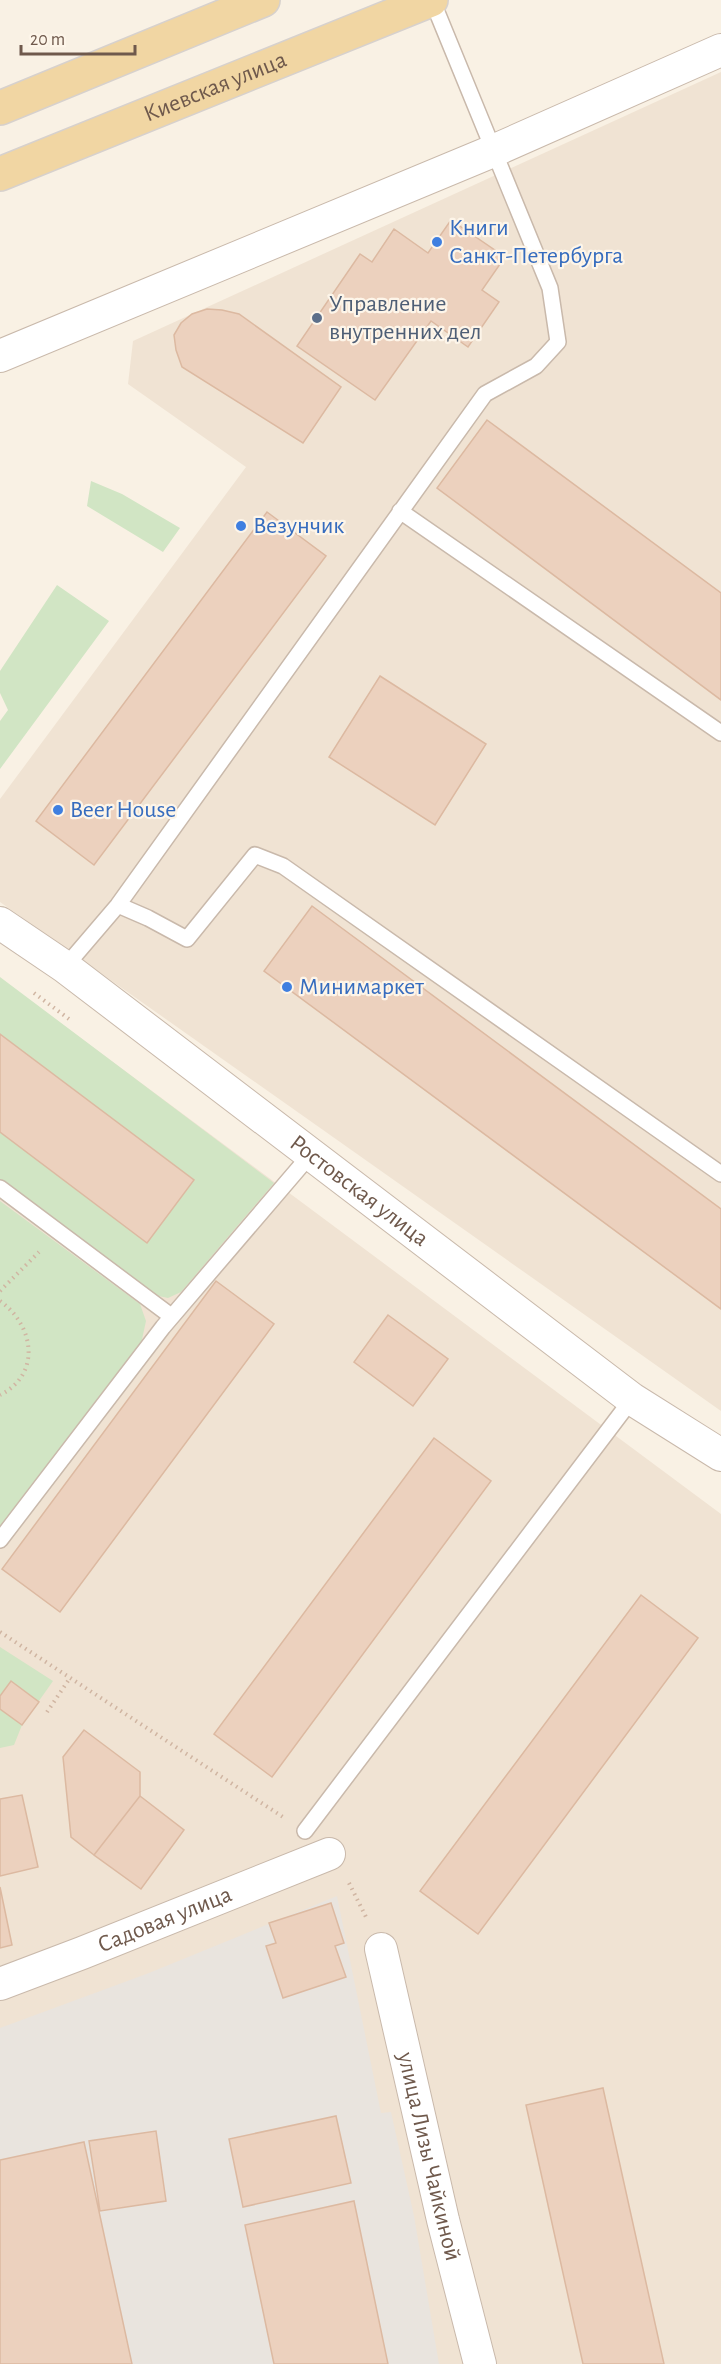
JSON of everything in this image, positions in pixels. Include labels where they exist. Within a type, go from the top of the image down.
[{"type":"main road","points":[[0,108],[263,0]]},
{"type":"main road","name":"Киевская улица","points":[[0,174],[432,0]]},
{"type":"street","points":[[0,356],[493,152],[721,50]]},
{"type":"street","name":"Ростовская улица","points":[[0,923],[65,967],[632,1399],[721,1455]]},
{"type":"street","name":"Садовая улица","points":[[0,1984],[329,1854]]},
{"type":"street","name":"улица Лизы Чайкиной","points":[[381,1949],[442,2220],[480,2364]]},
{"type":"lane","points":[[65,967],[118,905],[485,394],[536,366],[558,342],[550,288],[432,0]]},
{"type":"lane","points":[[400,511],[721,733]]},
{"type":"lane","points":[[118,905],[187,939],[255,855],[283,866],[721,1174]]},
{"type":"lane","points":[[0,1540],[171,1316],[311,1154]]},
{"type":"lane","points":[[0,1188],[171,1316]]},
{"type":"lane","points":[[305,1831],[632,1399]]},
{"type":"path","points":[[0,1291],[58,1232]]},
{"type":"path","points":[[0,1301],[13,1310],[22,1322],[28,1337],[29,1352],[26,1368],[16,1383],[0,1395]]},
{"type":"path","points":[[0,1632],[305,1831]]},
{"type":"path","points":[[47,1712],[70,1678]]},
{"type":"path","points":[[329,1854],[341,1866],[381,1949]]},
{"type":"shaded area","points":[[721,72],[721,1411],[0,902],[0,799],[246,467],[128,384],[133,341]]},
{"type":"shaded area","points":[[0,978],[721,1514],[721,2364],[0,2364]]},
{"type":"shaded area","points":[[337,1896],[381,2113],[391,2112],[414,2216],[439,2364],[0,2364],[0,2028],[149,1973]]},
{"type":"green space","points":[[91,481],[122,494],[180,528],[163,552],[87,506]]},
{"type":"green space","points":[[57,585],[109,621],[0,769],[0,721],[8,710],[0,693],[0,671]]},
{"type":"green space","points":[[0,977],[274,1183],[181,1292],[168,1298],[154,1295],[0,1180]]},
{"type":"green space","points":[[0,1201],[140,1304],[146,1321],[141,1344],[0,1528]]},
{"type":"green space","points":[[0,1647],[53,1681],[22,1725],[14,1745],[0,1748]]},
{"type":"building","points":[[451,220],[505,257],[482,290],[499,302],[468,347],[431,321],[375,400],[297,346],[360,254],[372,262],[394,229],[428,253]]},
{"type":"building","points":[[207,309],[239,314],[341,387],[303,443],[182,367],[174,335],[181,323],[192,314]]},
{"type":"building","points":[[487,420],[721,593],[721,700],[437,488]]},
{"type":"building","points":[[267,512],[326,556],[94,865],[36,821]]},
{"type":"building","points":[[380,676],[486,744],[435,825],[329,757]]},
{"type":"building","points":[[312,906],[721,1209],[721,1309],[264,971]]},
{"type":"building","points":[[0,1034],[194,1180],[147,1243],[0,1132]]},
{"type":"building","points":[[216,1281],[274,1324],[60,1612],[2,1569]]},
{"type":"building","points":[[388,1315],[448,1359],[413,1406],[354,1362]]},
{"type":"building","points":[[434,1438],[491,1481],[272,1777],[214,1734]]},
{"type":"building","points":[[641,1595],[698,1638],[478,1934],[420,1891]]},
{"type":"building","points":[[11,1681],[39,1702],[22,1725],[0,1709],[0,1696]]},
{"type":"building","points":[[84,1730],[140,1772],[140,1796],[94,1855],[71,1837],[63,1757]]},
{"type":"building","points":[[22,1795],[38,1867],[0,1876],[0,1799]]},
{"type":"building","points":[[140,1796],[184,1830],[141,1889],[94,1855]]},
{"type":"building","points":[[0,1887],[12,1945],[0,1948]]},
{"type":"building","points":[[331,1903],[344,1943],[335,1946],[346,1977],[283,1998],[266,1946],[276,1943],[269,1923]]},
{"type":"building","points":[[603,2088],[664,2364],[583,2364],[526,2105]]},
{"type":"building","points":[[336,2116],[351,2183],[243,2207],[229,2139]]},
{"type":"building","points":[[156,2131],[166,2201],[100,2211],[89,2141]]},
{"type":"building","points":[[84,2142],[132,2364],[0,2364],[0,2160]]},
{"type":"building","points":[[354,2201],[388,2364],[274,2364],[245,2225]]},
{"type":"place","name":"Книги Санкт-Петербурга","points":[[437,242]]},
{"type":"place","name":"Управление внутренних дел","points":[[317,318]]},
{"type":"place","name":"Везунчик","points":[[241,526]]},
{"type":"place","name":"Beer House","points":[[58,810]]},
{"type":"place","name":"Минимаркет","points":[[287,987]]}]
